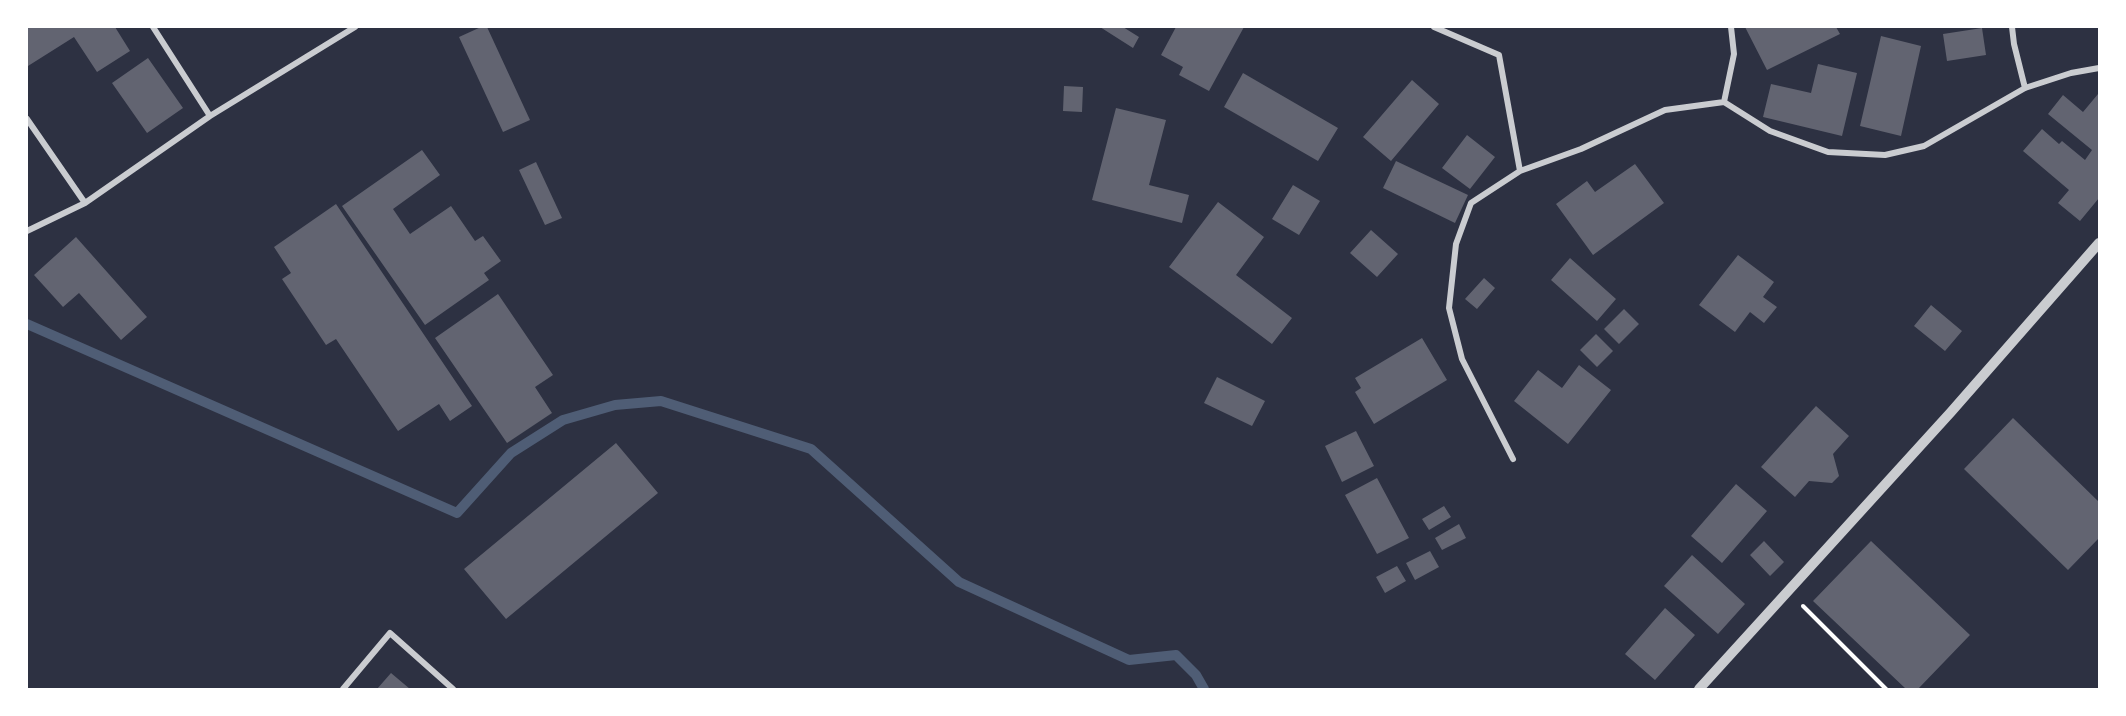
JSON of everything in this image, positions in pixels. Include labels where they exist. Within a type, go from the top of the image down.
[{"type":"street","points":[[153,27],[210,117]]},
{"type":"street","points":[[27,231],[85,202],[210,117],[355,27]]},
{"type":"street","points":[[1434,27],[1499,55],[1520,171]]},
{"type":"street","points":[[1724,102],[1734,54],[1731,27]]},
{"type":"street","points":[[2012,27],[2025,88]]},
{"type":"street","points":[[1513,459],[1462,358],[1449,308],[1456,244],[1471,203],[1520,171],[1581,149],[1665,110],[1724,102],[1770,130],[1828,152],[1885,155],[1924,146],[2025,88],[2070,73],[2099,68]]},
{"type":"street","points":[[27,119],[85,202]]},
{"type":"street","points":[[1699,689],[1951,412],[2099,243]]},
{"type":"street","points":[[343,689],[390,633],[453,689]]},
{"type":"path","points":[[1787,591],[1886,689]]},
{"type":"building","points":[[27,27],[115,27],[130,51],[97,72],[74,37],[28,66]]},
{"type":"building","points":[[481,27],[487,27],[530,120],[503,132],[459,37]]},
{"type":"building","points":[[1100,27],[1123,27],[1139,37],[1133,48]]},
{"type":"building","points":[[1176,27],[1244,27],[1209,91],[1179,75],[1183,67],[1161,55]]},
{"type":"building","points":[[1745,27],[1836,27],[1840,34],[1767,70]]},
{"type":"building","points":[[1982,28],[1986,55],[1947,61],[1943,34]]},
{"type":"building","points":[[1881,36],[1921,46],[1901,136],[1860,126]]},
{"type":"building","points":[[148,58],[183,108],[147,133],[112,83]]},
{"type":"building","points":[[1818,64],[1857,73],[1842,136],[1763,117],[1771,84],[1811,93]]},
{"type":"building","points":[[1243,73],[1338,128],[1318,161],[1224,107]]},
{"type":"building","points":[[1412,80],[1439,104],[1391,161],[1363,137]]},
{"type":"building","points":[[1064,86],[1083,87],[1082,112],[1063,111]]},
{"type":"building","points":[[2098,94],[2099,198],[2080,221],[2058,203],[2069,190],[2023,151],[2042,129],[2059,144],[2062,141],[2085,160],[2092,150],[2048,114],[2063,95],[2083,112]]},
{"type":"building","points":[[1116,108],[1166,120],[1149,185],[1189,195],[1182,223],[1092,200]]},
{"type":"building","points":[[1467,135],[1495,157],[1470,189],[1442,168]]},
{"type":"building","points":[[422,150],[440,175],[393,209],[410,234],[451,206],[475,241],[483,236],[501,261],[484,273],[489,280],[425,325],[342,206]]},
{"type":"building","points":[[1396,161],[1468,195],[1455,223],[1383,188]]},
{"type":"building","points":[[536,162],[562,218],[545,225],[519,170]]},
{"type":"building","points":[[1635,164],[1664,203],[1593,255],[1556,204],[1587,181],[1595,192]]},
{"type":"building","points":[[1293,185],[1320,201],[1299,235],[1272,219]]},
{"type":"building","points":[[1218,202],[1264,237],[1236,275],[1292,318],[1272,344],[1169,267]]},
{"type":"building","points":[[336,204],[472,406],[450,421],[439,404],[398,431],[336,339],[326,345],[282,279],[291,273],[274,247]]},
{"type":"building","points":[[1371,230],[1398,254],[1377,277],[1350,253]]},
{"type":"building","points":[[76,237],[147,317],[121,340],[79,293],[63,307],[34,275]]},
{"type":"building","points":[[1738,255],[1774,282],[1763,297],[1777,307],[1764,323],[1750,312],[1735,332],[1699,305]]},
{"type":"building","points":[[1570,258],[1616,299],[1597,321],[1551,280]]},
{"type":"building","points":[[1484,278],[1495,288],[1477,309],[1465,299]]},
{"type":"building","points":[[498,294],[553,375],[535,387],[552,413],[507,443],[435,338]]},
{"type":"building","points":[[1931,305],[1962,331],[1945,351],[1914,326]]},
{"type":"building","points":[[1624,309],[1639,324],[1619,344],[1604,329]]},
{"type":"building","points":[[1596,334],[1613,351],[1597,367],[1580,350]]},
{"type":"building","points":[[1422,338],[1447,380],[1374,424],[1355,392],[1361,388],[1355,378]]},
{"type":"building","points":[[1579,365],[1611,390],[1568,444],[1514,401],[1538,370],[1562,388]]},
{"type":"building","points":[[1217,377],[1265,401],[1252,426],[1204,403]]},
{"type":"building","points":[[1816,406],[1849,436],[1833,454],[1839,476],[1832,483],[1809,481],[1795,497],[1761,467]]},
{"type":"building","points":[[2013,418],[2099,502],[2099,538],[2068,570],[1964,469]]},
{"type":"building","points":[[1356,431],[1374,466],[1342,482],[1325,446]]},
{"type":"building","points":[[616,443],[658,493],[506,619],[464,569]]},
{"type":"building","points":[[1377,478],[1409,538],[1377,554],[1345,495]]},
{"type":"building","points":[[1736,484],[1767,511],[1722,563],[1691,536]]},
{"type":"building","points":[[1444,506],[1451,517],[1429,530],[1422,519]]},
{"type":"building","points":[[1459,524],[1466,538],[1442,550],[1435,538]]},
{"type":"building","points":[[1764,541],[1784,562],[1770,576],[1750,555]]},
{"type":"building","points":[[1871,541],[1970,635],[1918,689],[1906,689],[1813,601]]},
{"type":"building","points":[[1430,551],[1439,567],[1415,580],[1406,563]]},
{"type":"building","points":[[1692,555],[1745,604],[1718,634],[1664,586]]},
{"type":"building","points":[[1397,566],[1406,581],[1385,593],[1376,577]]},
{"type":"building","points":[[1665,608],[1695,635],[1655,680],[1625,654]]},
{"type":"building","points":[[391,673],[410,689],[377,689]]},
{"type":"waterway","points":[[27,324],[457,513],[511,453],[563,420],[615,405],[661,401],[811,449],[959,582],[1129,660],[1176,655],[1196,675],[1204,689]]}]
